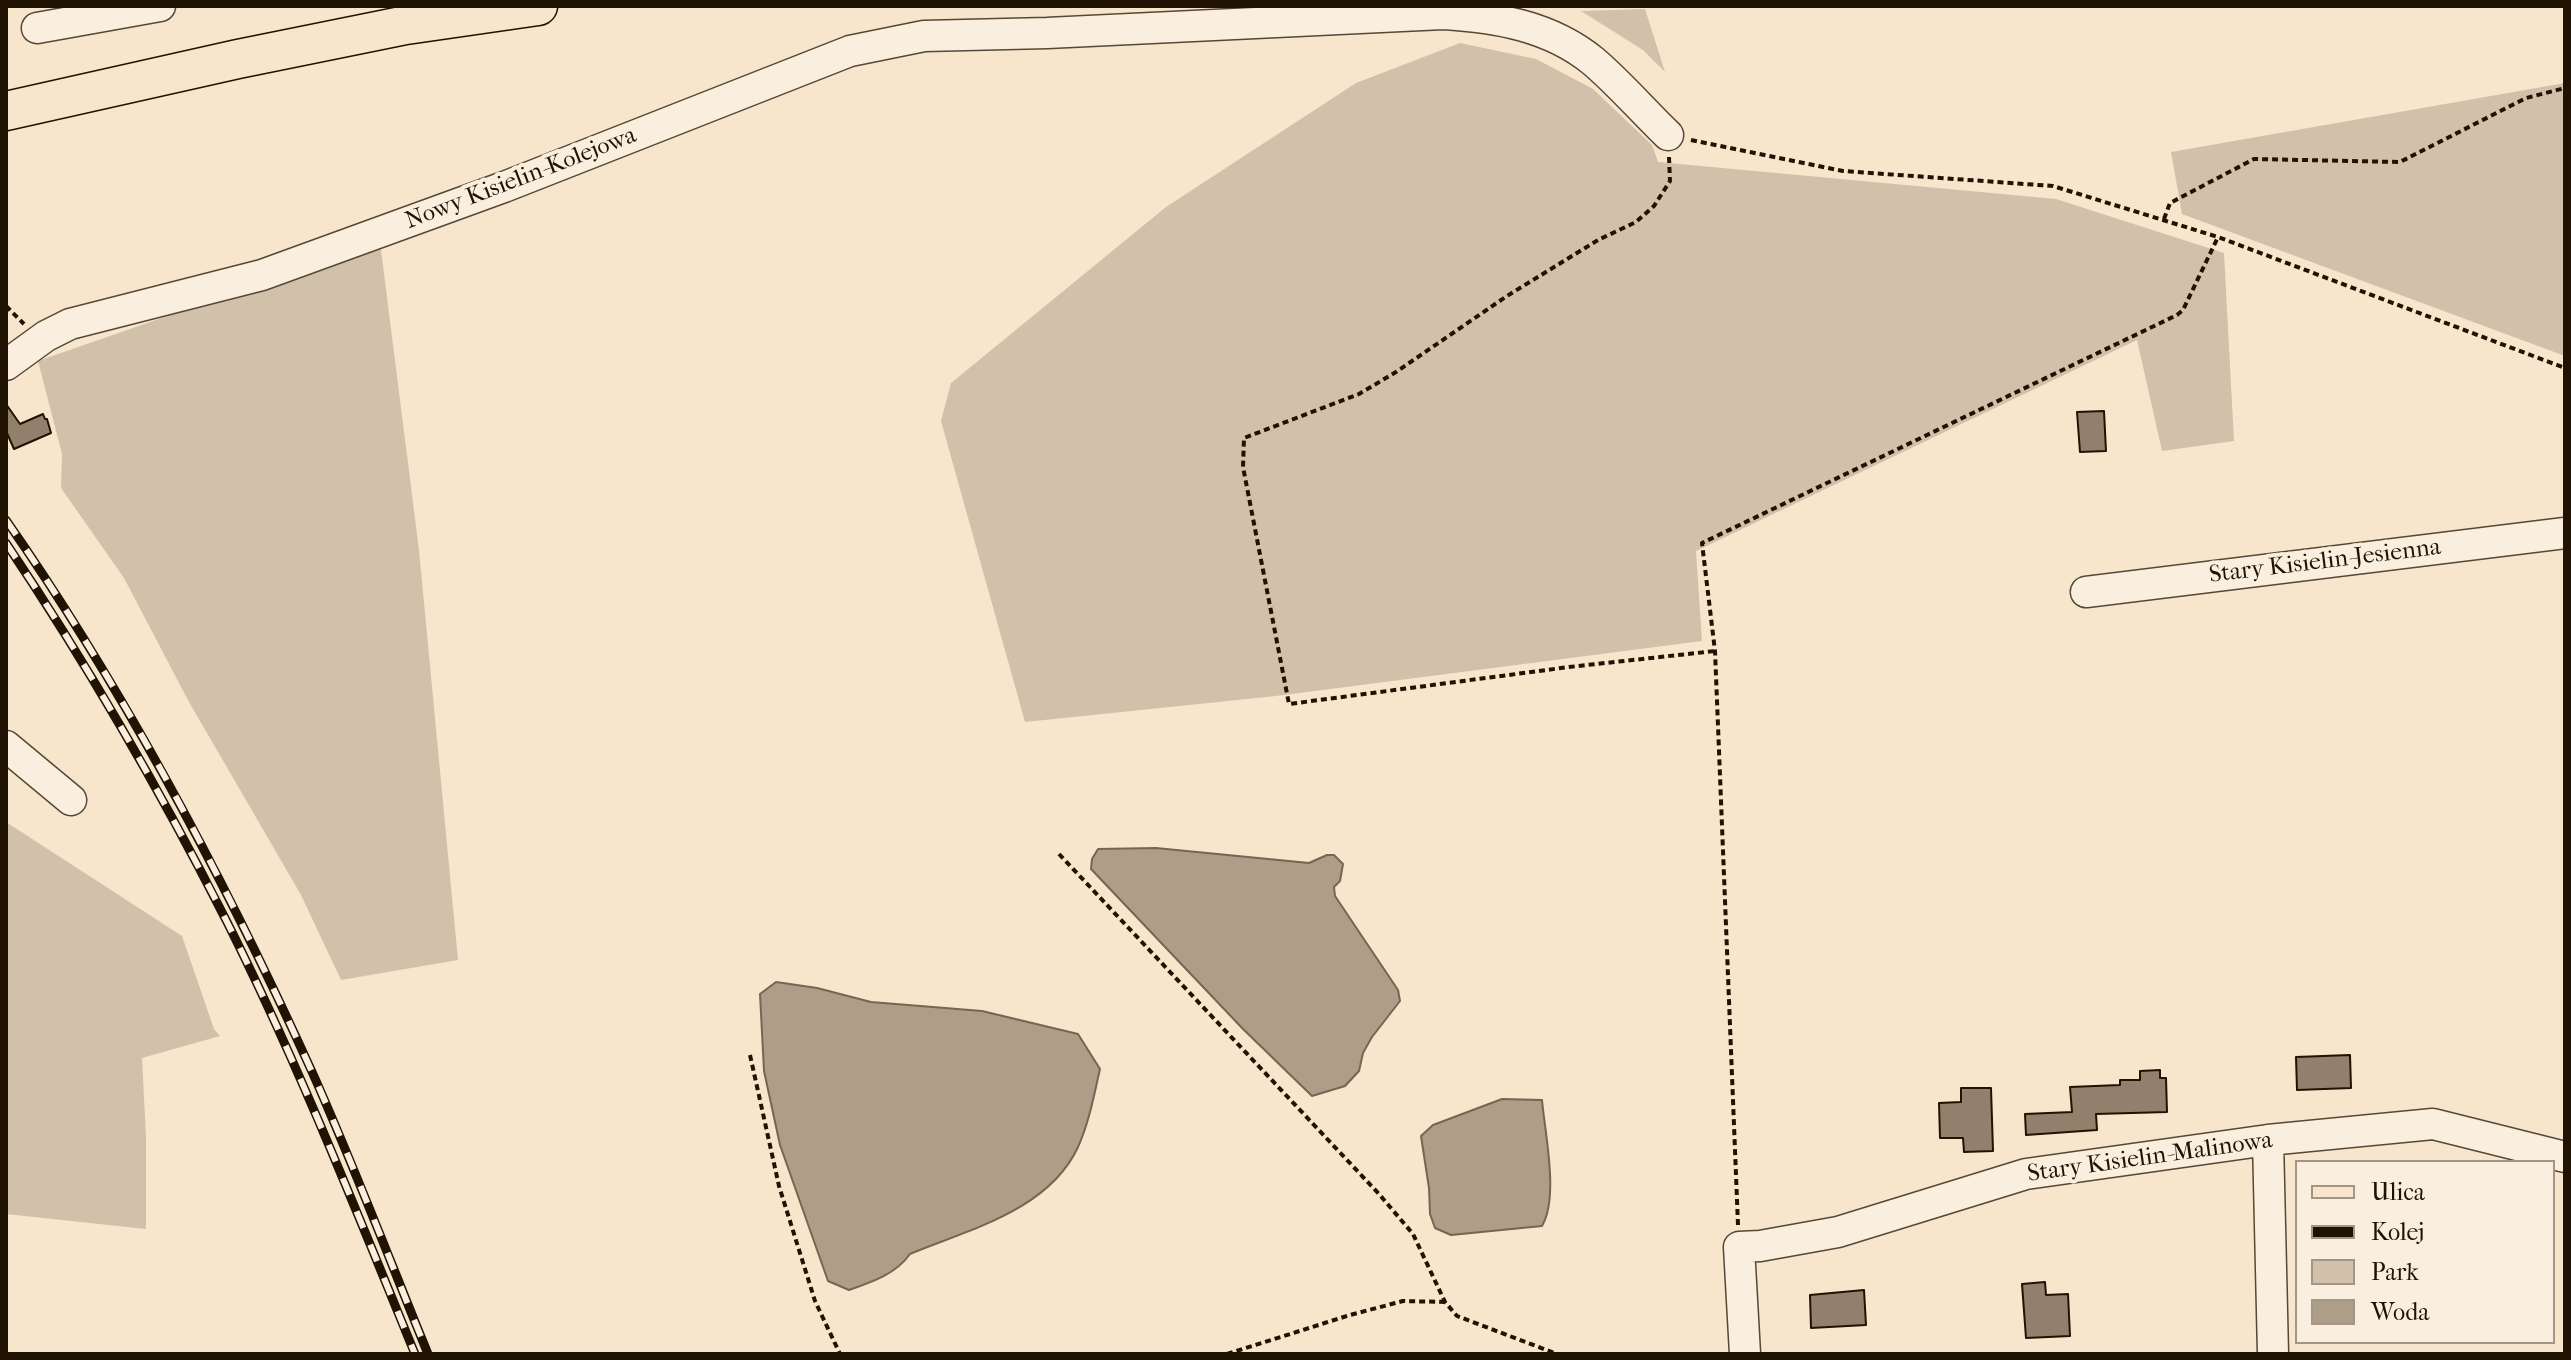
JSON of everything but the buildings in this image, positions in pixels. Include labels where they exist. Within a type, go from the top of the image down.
[{"type":"main road","points":[[6,111],[406,25],[538,6]]},
{"type":"street","points":[[37,28],[160,6]]},
{"type":"street","name":"Nowy Kisielin-Kolejowa","points":[[6,365],[46,336],[70,324],[262,275],[504,187],[850,51],[924,36],[1047,33],[1283,14],[1479,16],[1517,23],[1555,36],[1592,61],[1668,135]]},
{"type":"street","name":"Stary Kisielin-Jesienna","points":[[2086,592],[2565,533]]},
{"type":"street","points":[[6,746],[71,800]]},
{"type":"street","name":"Stary Kisielin-Malinowa","points":[[1739,1247],[1838,1232],[2026,1174],[2268,1140],[2433,1124],[2565,1157]]},
{"type":"street","points":[[2268,1140],[2273,1354]]},
{"type":"street","points":[[1739,1247],[1745,1354]]},
{"type":"path","points":[[2164,219],[2170,203],[2254,159],[2400,162],[2526,98],[2565,88]]},
{"type":"path","points":[[1715,651],[1289,704],[1243,467],[1244,438],[1359,394],[1507,296],[1598,240],[1636,222],[1654,206],[1670,181],[1668,135],[1843,171],[2053,186],[2218,237],[2565,368]]},
{"type":"path","points":[[1739,1247],[1715,651],[1702,543],[2177,315],[2183,310],[2218,237]]},
{"type":"path","points":[[1059,854],[1379,1194],[1413,1234],[1445,1302],[1457,1316],[1557,1354]]},
{"type":"path","points":[[750,1055],[779,1186],[815,1301],[840,1354]]},
{"type":"path","points":[[1227,1354],[1403,1301],[1445,1302]]},
{"type":"green space","points":[[1645,9],[1665,72],[1643,50],[1581,11]]},
{"type":"green space","points":[[1460,43],[1536,59],[1593,89],[1652,145],[1658,162],[2056,199],[2224,253],[2234,441],[2162,451],[2137,340],[1696,551],[1702,641],[1276,696],[1025,722],[941,421],[951,383],[1166,207],[1356,83]]},
{"type":"green space","points":[[2565,83],[2565,356],[2182,214],[2171,152]]},
{"type":"green space","points":[[380,242],[419,550],[458,960],[341,980],[301,895],[189,702],[124,578],[61,488],[62,454],[38,361]]},
{"type":"green space","points":[[6,822],[182,936],[214,1029],[220,1036],[142,1058],[146,1229],[6,1214]]},
{"type":"water","points":[[1156,848],[1309,863],[1334,855],[1343,864],[1340,881],[1334,887],[1335,896],[1398,990],[1400,1001],[1372,1037],[1363,1053],[1359,1071],[1345,1086],[1312,1096],[1243,1029],[1091,869],[1098,849]]},
{"type":"water","points":[[776,982],[817,988],[871,1002],[982,1011],[1078,1034],[1100,1069],[1088,1119],[1078,1147],[1065,1169],[1048,1187],[1006,1215],[910,1254],[883,1276],[849,1290],[828,1281],[780,1145],[764,1071],[760,994]]},
{"type":"water","points":[[1502,1099],[1542,1100],[1550,1199],[1542,1226],[1451,1235],[1435,1228],[1430,1214],[1421,1136],[1433,1125]]},
{"type":"railway","points":[[6,520],[93,653],[210,860],[280,1002],[328,1109],[428,1354]]},
{"type":"railway","points":[[6,543],[122,728],[226,920],[301,1081],[415,1354]]}]
